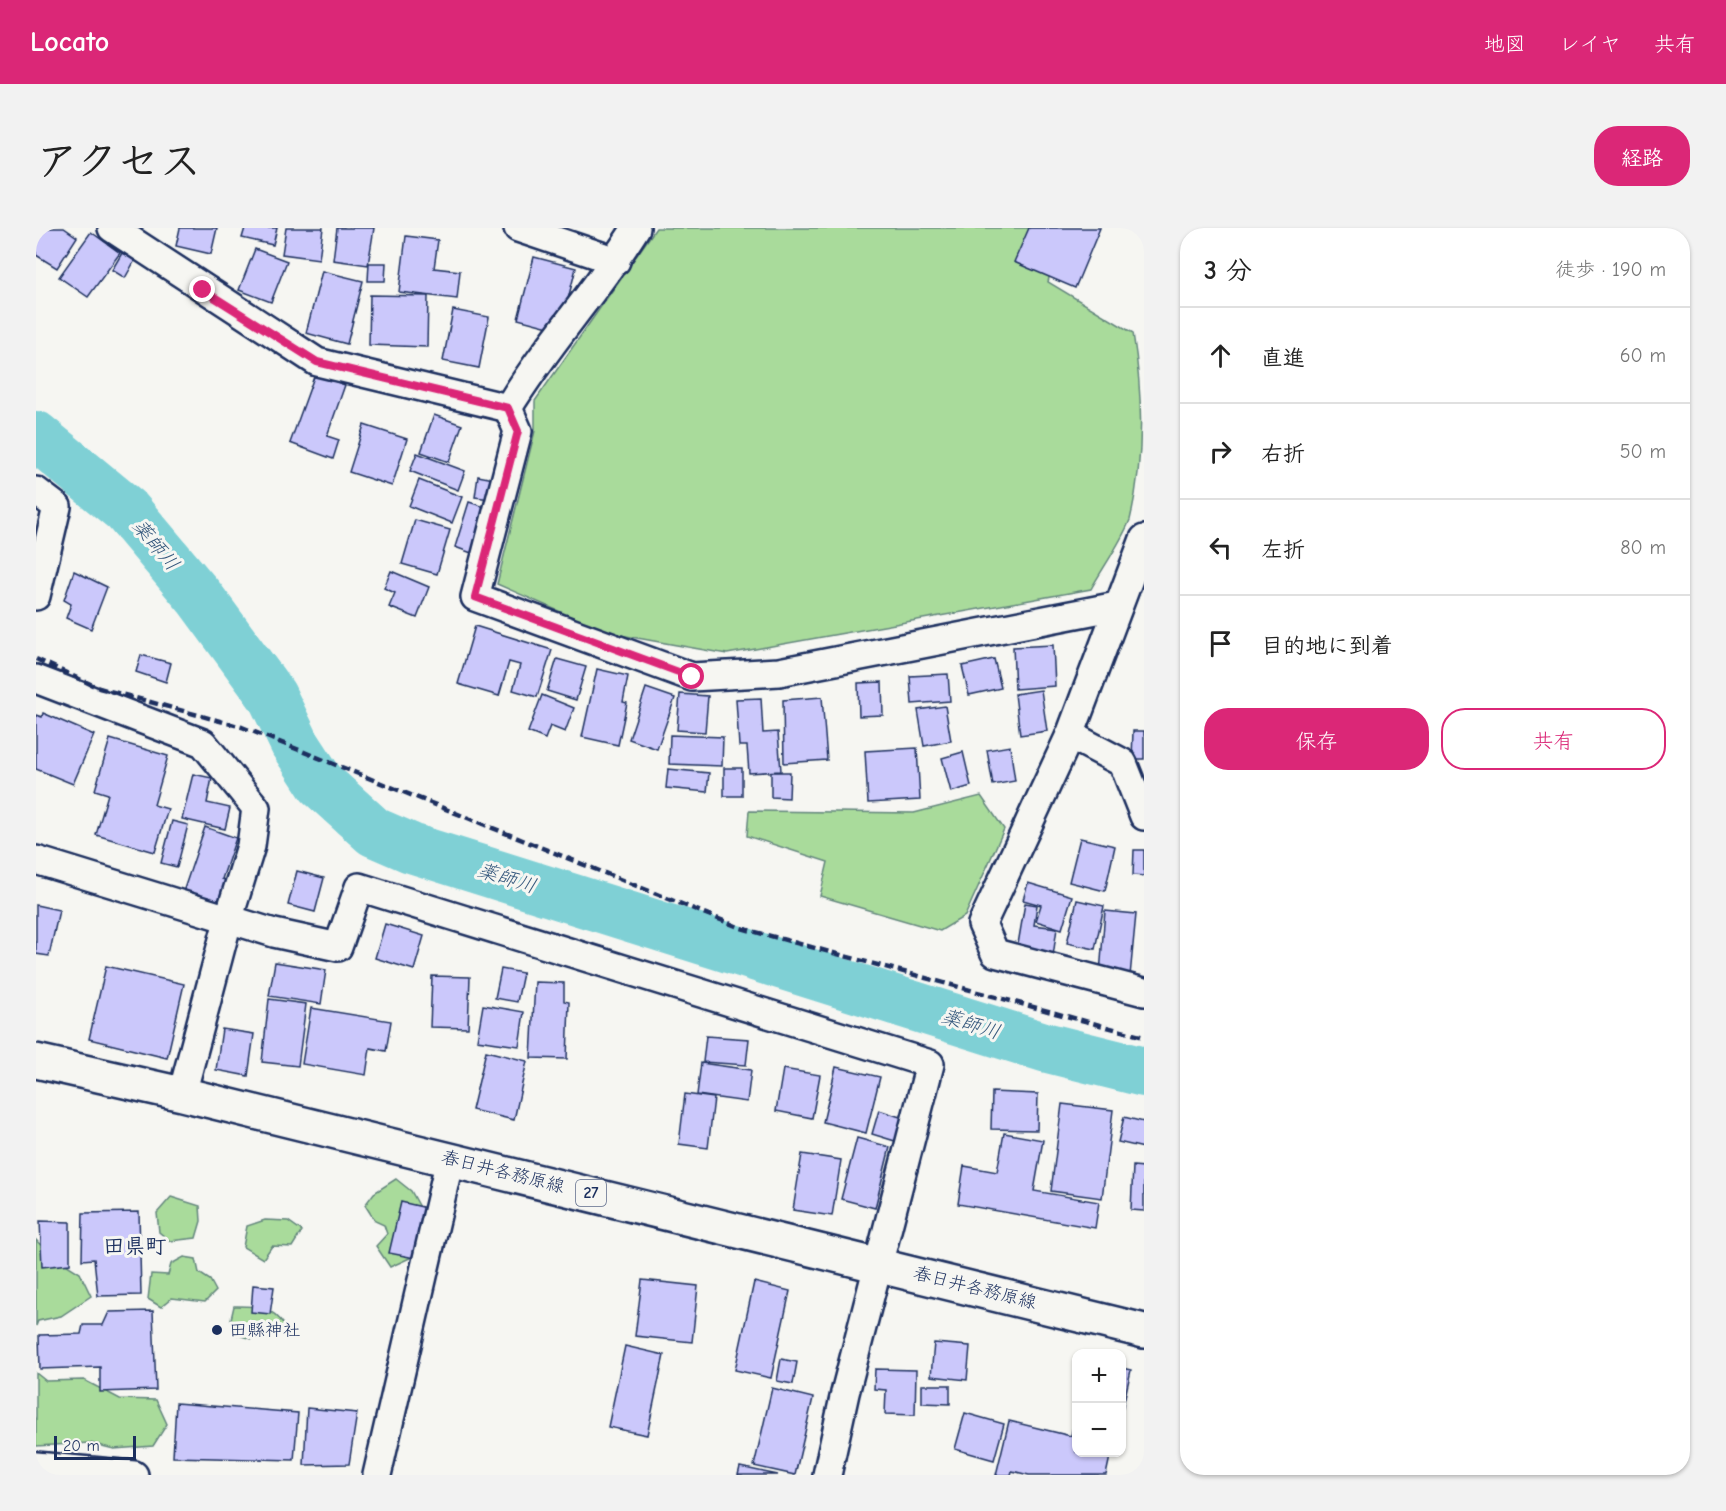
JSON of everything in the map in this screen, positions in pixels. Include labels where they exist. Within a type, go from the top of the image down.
[{"type":"main road","name":"春日井各務原線","points":[[36,1061],[450,1159],[1144,1331]]},
{"type":"street","points":[[112,228],[317,362],[508,408]]},
{"type":"street","points":[[518,228],[616,261]]},
{"type":"street","points":[[508,408],[535,363],[616,261],[636,228]]},
{"type":"street","points":[[508,408],[518,431],[475,597],[692,677],[779,672],[1117,606]]},
{"type":"street","points":[[36,491],[57,507],[36,596]]},
{"type":"street","points":[[1144,539],[1070,735],[982,924],[995,953],[1144,992]]},
{"type":"street","points":[[36,679],[202,743],[256,808],[251,846],[229,917],[183,1094]]},
{"type":"street","points":[[1070,735],[1124,763],[1144,816]]},
{"type":"street","points":[[36,860],[229,917],[274,933],[338,947],[359,887],[930,1064],[845,1393],[827,1475]]},
{"type":"street","points":[[377,1475],[450,1159]]},
{"type":"street","points":[[36,1466],[134,1475]]},
{"type":"green space","points":[[656,228],[1061,228],[1048,282],[1133,333],[1139,380],[1140,451],[1130,520],[1091,589],[727,654],[609,633],[497,584],[535,431],[535,401]]},
{"type":"green space","points":[[981,796],[1004,829],[965,916],[940,931],[820,896],[828,862],[747,836],[749,811],[914,813]]},
{"type":"green space","points":[[396,1179],[411,1191],[421,1209],[410,1258],[390,1267],[376,1246],[387,1234],[384,1225],[375,1221],[365,1205],[374,1193]]},
{"type":"green space","points":[[171,1197],[200,1206],[201,1221],[196,1238],[170,1241],[159,1232],[157,1213]]},
{"type":"green space","points":[[265,1220],[288,1221],[302,1231],[292,1247],[272,1246],[263,1259],[243,1247],[247,1226]]},
{"type":"green space","points":[[36,1240],[48,1253],[80,1273],[91,1296],[61,1316],[38,1321],[36,1326]]},
{"type":"green space","points":[[184,1257],[196,1259],[199,1273],[210,1280],[216,1291],[205,1302],[172,1298],[161,1307],[148,1299],[151,1274],[168,1275],[171,1264]]},
{"type":"green space","points":[[234,1306],[250,1306],[269,1310],[285,1326],[276,1338],[269,1333],[251,1339],[235,1334],[231,1319]]},
{"type":"green space","points":[[36,1373],[46,1381],[84,1380],[120,1399],[156,1400],[167,1424],[153,1446],[114,1449],[90,1443],[36,1446]]},
{"type":"building","points":[[36,228],[64,228],[77,237],[57,268],[36,255]]},
{"type":"building","points":[[180,228],[217,228],[211,254],[176,246]]},
{"type":"building","points":[[245,228],[277,228],[273,245],[242,238]]},
{"type":"building","points":[[286,228],[323,228],[319,259],[282,254]]},
{"type":"building","points":[[337,228],[374,228],[368,265],[333,260]]},
{"type":"building","points":[[1029,228],[1100,228],[1075,288],[1014,262]]},
{"type":"building","points":[[91,232],[120,253],[88,297],[59,277]]},
{"type":"building","points":[[406,236],[438,240],[434,268],[460,271],[457,299],[399,292]]},
{"type":"building","points":[[255,249],[287,261],[271,302],[239,290]]},
{"type":"building","points":[[122,253],[135,260],[125,278],[112,270]]},
{"type":"building","points":[[534,257],[576,268],[560,330],[518,319]]},
{"type":"building","points":[[369,263],[386,263],[385,281],[368,281]]},
{"type":"building","points":[[322,271],[363,281],[347,344],[306,333]]},
{"type":"building","points":[[370,295],[428,296],[427,347],[369,345]]},
{"type":"building","points":[[453,310],[489,317],[479,368],[443,361]]},
{"type":"building","points":[[315,374],[345,385],[327,436],[339,440],[333,459],[290,443]]},
{"type":"building","points":[[434,415],[462,425],[449,462],[421,452]]},
{"type":"building","points":[[364,425],[407,439],[392,486],[349,472]]},
{"type":"building","points":[[417,453],[465,471],[458,490],[410,471]]},
{"type":"building","points":[[478,476],[494,479],[491,499],[475,497]]},
{"type":"building","points":[[419,480],[462,497],[452,523],[409,506]]},
{"type":"building","points":[[469,502],[491,509],[477,555],[455,547]]},
{"type":"building","points":[[415,520],[450,530],[437,574],[402,564]]},
{"type":"building","points":[[74,571],[107,587],[91,629],[66,618],[71,604],[64,600]]},
{"type":"building","points":[[391,571],[429,587],[417,618],[389,607],[395,593],[384,588]]},
{"type":"building","points":[[475,626],[552,650],[537,697],[513,690],[520,665],[509,662],[499,696],[458,684]]},
{"type":"building","points":[[1053,645],[1055,686],[1015,689],[1013,647]]},
{"type":"building","points":[[141,655],[171,663],[166,682],[136,672]]},
{"type":"building","points":[[557,659],[586,667],[576,700],[547,691]]},
{"type":"building","points":[[994,659],[1001,688],[969,695],[962,666]]},
{"type":"building","points":[[597,669],[628,676],[623,702],[627,703],[618,745],[582,737]]},
{"type":"building","points":[[948,674],[950,701],[912,704],[910,676]]},
{"type":"building","points":[[882,682],[883,715],[859,716],[858,683]]},
{"type":"building","points":[[646,688],[675,698],[657,749],[629,739]]},
{"type":"building","points":[[1041,690],[1047,731],[1020,735],[1015,694]]},
{"type":"building","points":[[680,694],[708,696],[705,732],[677,730]]},
{"type":"building","points":[[542,695],[574,708],[565,732],[550,726],[545,739],[528,732]]},
{"type":"building","points":[[822,697],[827,760],[784,763],[783,700]]},
{"type":"building","points":[[761,698],[763,733],[778,732],[781,771],[749,773],[747,746],[739,746],[736,699]]},
{"type":"building","points":[[945,706],[951,741],[924,746],[918,710]]},
{"type":"building","points":[[43,713],[94,735],[73,784],[36,769],[36,715],[42,717]]},
{"type":"building","points":[[1133,731],[1144,731],[1144,759],[1132,759]]},
{"type":"building","points":[[670,735],[723,737],[722,766],[669,764]]},
{"type":"building","points":[[110,739],[168,756],[154,805],[168,809],[155,852],[96,835],[108,794],[95,790]]},
{"type":"building","points":[[1010,746],[1015,781],[993,785],[987,750]]},
{"type":"building","points":[[917,748],[920,800],[868,803],[865,751]]},
{"type":"building","points":[[963,752],[971,786],[951,792],[942,758]]},
{"type":"building","points":[[724,768],[742,768],[742,796],[724,796]]},
{"type":"building","points":[[668,769],[709,773],[707,792],[666,788]]},
{"type":"building","points":[[771,772],[790,772],[789,798],[771,797]]},
{"type":"building","points":[[193,774],[212,778],[207,803],[230,808],[225,829],[182,819]]},
{"type":"building","points":[[172,821],[188,825],[177,867],[161,863]]},
{"type":"building","points":[[205,827],[236,838],[222,879],[228,881],[217,911],[181,898]]},
{"type":"building","points":[[1080,838],[1115,846],[1105,891],[1069,882]]},
{"type":"building","points":[[1134,850],[1144,850],[1144,876],[1133,875]]},
{"type":"building","points":[[297,871],[324,878],[315,912],[288,905]]},
{"type":"building","points":[[1028,883],[1072,896],[1062,929],[1036,921],[1041,905],[1023,900]]},
{"type":"building","points":[[1077,900],[1104,906],[1095,949],[1067,943]]},
{"type":"building","points":[[1025,903],[1037,905],[1034,925],[1057,928],[1053,956],[1017,950]]},
{"type":"building","points":[[36,905],[59,910],[49,956],[36,954]]},
{"type":"building","points":[[1105,911],[1136,914],[1130,976],[1100,973]]},
{"type":"building","points":[[385,924],[424,936],[414,970],[375,958]]},
{"type":"building","points":[[275,962],[326,970],[321,1004],[269,996]]},
{"type":"building","points":[[106,966],[184,984],[167,1058],[89,1039]]},
{"type":"building","points":[[501,969],[523,973],[517,1002],[495,998]]},
{"type":"building","points":[[432,976],[470,977],[468,1028],[430,1027]]},
{"type":"building","points":[[535,982],[564,983],[564,1001],[569,1002],[567,1059],[531,1058]]},
{"type":"building","points":[[269,999],[306,1004],[298,1066],[262,1062]]},
{"type":"building","points":[[483,1005],[524,1012],[519,1046],[477,1040]]},
{"type":"building","points":[[311,1008],[391,1021],[386,1051],[370,1048],[366,1075],[302,1064]]},
{"type":"building","points":[[222,1029],[254,1034],[248,1076],[216,1070]]},
{"type":"building","points":[[706,1036],[749,1039],[746,1065],[703,1062]]},
{"type":"building","points":[[486,1051],[527,1061],[514,1120],[472,1110]]},
{"type":"building","points":[[701,1063],[751,1070],[747,1102],[697,1095]]},
{"type":"building","points":[[836,1067],[880,1077],[866,1133],[823,1122]]},
{"type":"building","points":[[783,1069],[820,1075],[812,1118],[776,1111]]},
{"type":"building","points":[[992,1092],[1038,1094],[1037,1130],[991,1129]]},
{"type":"building","points":[[685,1094],[714,1098],[708,1148],[679,1144]]},
{"type":"building","points":[[1062,1104],[1113,1110],[1102,1198],[1051,1191]]},
{"type":"building","points":[[879,1110],[903,1118],[895,1141],[872,1134]]},
{"type":"building","points":[[1124,1117],[1144,1122],[1144,1148],[1118,1142]]},
{"type":"building","points":[[1004,1133],[1043,1140],[1034,1191],[1099,1202],[1095,1228],[958,1204],[964,1166],[997,1172]]},
{"type":"building","points":[[857,1138],[890,1147],[875,1208],[841,1199]]},
{"type":"building","points":[[802,1154],[841,1160],[832,1216],[793,1210]]},
{"type":"building","points":[[1133,1166],[1144,1167],[1144,1211],[1131,1210]]},
{"type":"building","points":[[401,1202],[431,1209],[420,1259],[389,1253]]},
{"type":"building","points":[[139,1212],[141,1295],[98,1296],[94,1259],[82,1260],[83,1213]]},
{"type":"building","points":[[40,1221],[70,1222],[70,1264],[42,1267]]},
{"type":"building","points":[[642,1280],[698,1286],[692,1342],[635,1336]]},
{"type":"building","points":[[754,1282],[790,1291],[771,1378],[735,1370]]},
{"type":"building","points":[[253,1285],[274,1287],[270,1314],[251,1312]]},
{"type":"building","points":[[153,1311],[156,1390],[100,1392],[100,1367],[40,1369],[39,1335],[81,1334],[83,1325],[103,1325],[109,1312]]},
{"type":"building","points":[[934,1343],[970,1346],[967,1380],[931,1376]]},
{"type":"building","points":[[625,1346],[664,1355],[647,1435],[608,1427]]},
{"type":"building","points":[[781,1359],[797,1362],[793,1384],[777,1381]]},
{"type":"building","points":[[875,1369],[916,1370],[915,1415],[885,1414],[886,1390],[874,1389]]},
{"type":"building","points":[[1126,1369],[1131,1370],[1126,1392]]},
{"type":"building","points":[[922,1385],[950,1385],[950,1404],[922,1403]]},
{"type":"building","points":[[772,1388],[813,1398],[795,1475],[754,1466]]},
{"type":"building","points":[[176,1403],[298,1413],[294,1460],[173,1457]]},
{"type":"building","points":[[307,1408],[357,1413],[349,1464],[304,1465]]},
{"type":"building","points":[[965,1413],[1004,1424],[994,1460],[955,1449]]},
{"type":"building","points":[[1009,1421],[1071,1436],[1072,1432],[1072,1457],[1110,1457],[1106,1475],[1029,1475],[1012,1471],[1011,1475],[996,1475]]},
{"type":"building","points":[[740,1467],[778,1475],[738,1475]]},
{"type":"waterway","name":"薬師川","points":[[36,436],[126,510],[200,598],[272,696],[295,744],[321,784],[374,832],[411,848],[1044,1047],[1144,1072]]},
{"type":"railway","points":[[36,659],[99,688],[242,727],[741,928],[1144,1037]]},
{"type":"place","name":"田縣神社","points":[[217,1330]]},
{"type":"district","name":"田県町","points":[[135,1246]]},
{"type":"route","points":[[203,290],[317,362],[508,408],[518,431],[475,597],[542,624],[692,677]]}]
